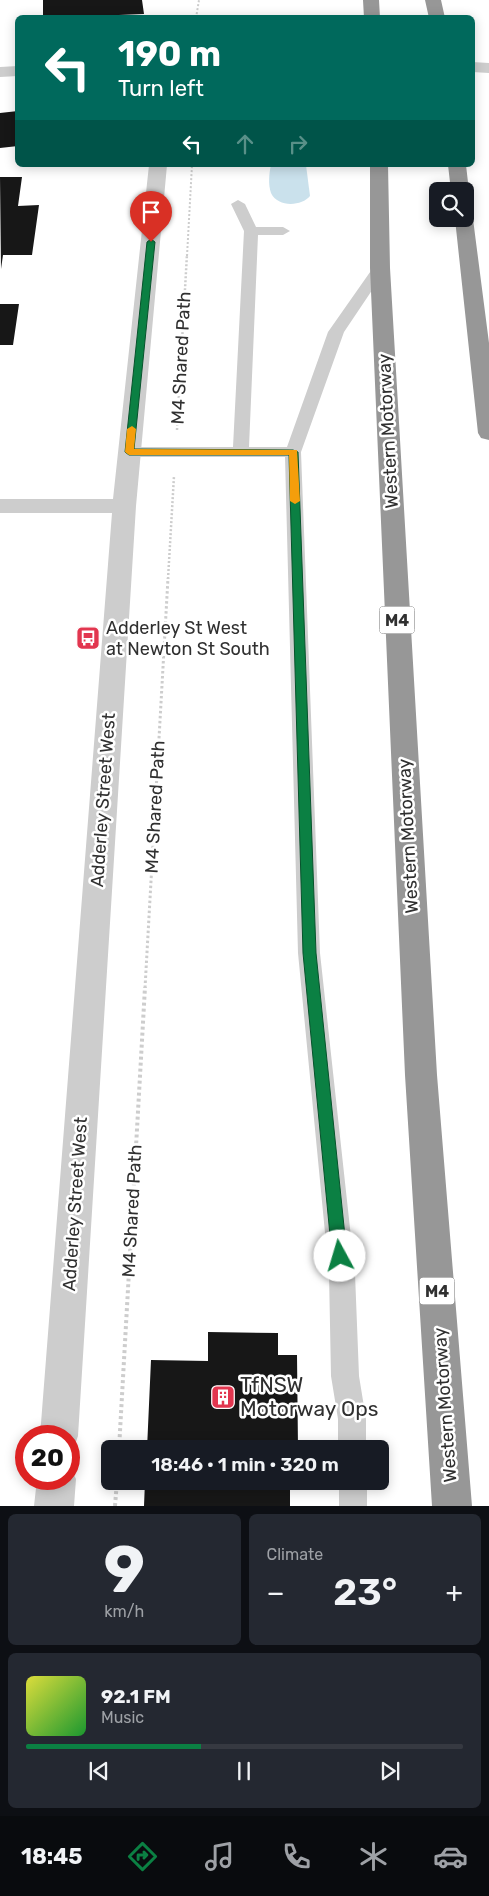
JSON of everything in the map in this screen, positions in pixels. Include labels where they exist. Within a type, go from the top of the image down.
[{"type":"highway","points":[[371,0],[372,15]]},
{"type":"highway","points":[[433,0],[436,15]]},
{"type":"highway","name":"Western Motorway","points":[[380,167],[380,268],[421,1076],[452,1506]]},
{"type":"highway","points":[[457,167],[459,182]]},
{"type":"highway","points":[[465,227],[489,433]]},
{"type":"street","points":[[475,67],[489,68]]},
{"type":"street","points":[[0,72],[15,71]]},
{"type":"street","name":"Adderley Street West","points":[[60,1425],[124,506],[158,167]]},
{"type":"street","points":[[0,506],[124,506]]},
{"type":"street","points":[[54,1506],[55,1490]]},
{"type":"lane","points":[[238,204],[251,231],[241,452]]},
{"type":"lane","points":[[251,231],[283,231]]},
{"type":"lane","points":[[352,1440],[352,1419],[345,1376],[342,1274],[309,953],[293,452],[336,332],[380,268]]},
{"type":"lane","points":[[129,452],[293,452]]},
{"type":"lane","points":[[353,1490],[353,1506]]},
{"type":"path","points":[[196,15],[199,0]]},
{"type":"path","name":"M4 Shared Path","points":[[120,1440],[192,167]]},
{"type":"path","points":[[115,1506],[116,1490]]},
{"type":"water","points":[[271,167],[306,167],[310,196],[302,202],[290,204],[279,201],[271,193],[269,175]]},
{"type":"building","points":[[43,0],[142,0],[144,14],[119,15],[43,15]]},
{"type":"building","points":[[15,111],[15,146],[0,148],[0,113]]},
{"type":"building","points":[[0,177],[22,177],[18,206],[39,205],[32,255],[3,255],[1,269]]},
{"type":"building","points":[[0,304],[19,304],[13,345],[0,345]]},
{"type":"building","name":"TfNSW Motorway Ops","points":[[208,1332],[278,1333],[278,1355],[297,1355],[298,1440],[147,1440],[151,1360],[208,1361]]},
{"type":"building","points":[[145,1490],[290,1490],[290,1506],[144,1506]]},
{"type":"slow traffic","points":[[132,429],[129,452],[293,452],[295,501]]},
{"type":"place","name":"Adderley St West at Newton St South","points":[[88,638]]},
{"type":"place","name":"TfNSW Motorway Ops","points":[[223,1397]]},
{"type":"route","points":[[151,242],[129,452],[293,452],[309,953],[340,1256]]}]
